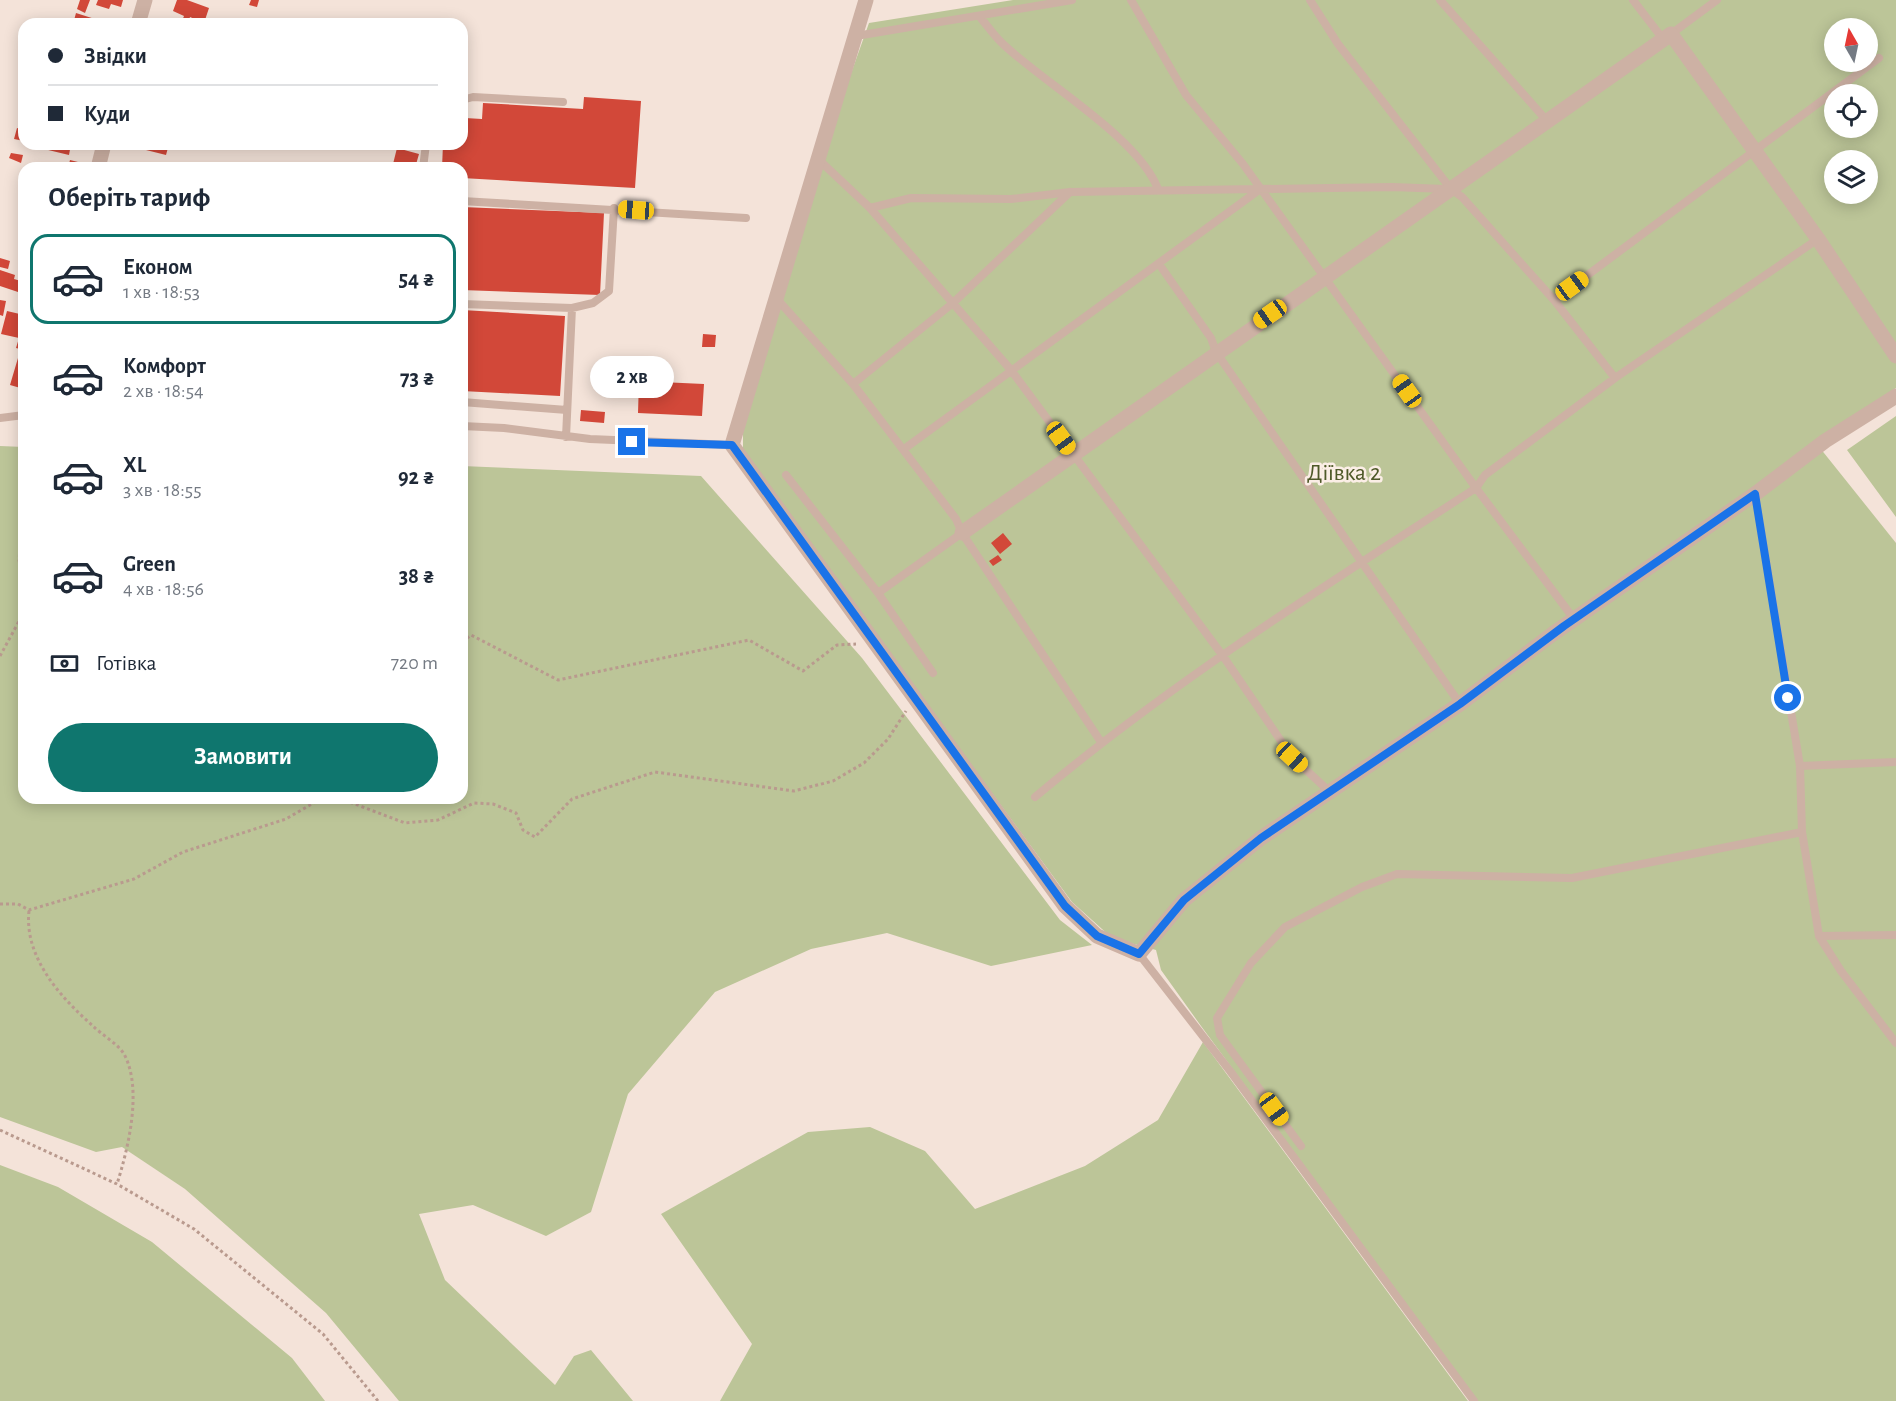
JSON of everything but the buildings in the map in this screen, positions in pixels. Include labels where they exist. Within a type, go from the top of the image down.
[{"type":"street","points":[[140,18],[145,0]]},
{"type":"street","points":[[866,0],[732,445],[876,641],[1065,906],[1097,936],[1139,954],[1184,900],[1261,838],[1460,704],[1574,619],[1755,494],[1825,441],[1896,396]]},
{"type":"street","points":[[962,533],[1325,275],[1667,37],[1755,151],[1818,239],[1896,356]]},
{"type":"lane","points":[[856,36],[1072,0]]},
{"type":"lane","points":[[1131,0],[1186,95],[1243,164],[1476,488],[1574,619]]},
{"type":"lane","points":[[1310,0],[1338,44],[1451,189],[1462,197],[1554,300],[1615,378]]},
{"type":"lane","points":[[1440,0],[1548,122]]},
{"type":"lane","points":[[1633,0],[1667,37],[1717,0]]},
{"type":"lane","points":[[979,16],[1002,44],[1112,132],[1152,174],[1158,189]]},
{"type":"lane","points":[[1554,300],[1879,58]]},
{"type":"lane","points":[[468,98],[562,102]]},
{"type":"lane","points":[[819,160],[870,208],[1011,370],[1223,656],[1292,757],[1331,793]]},
{"type":"lane","points":[[870,208],[911,198],[1011,199],[1070,192],[1158,189],[1260,190],[1392,187],[1451,189]]},
{"type":"lane","points":[[904,449],[1260,190]]},
{"type":"lane","points":[[853,384],[953,303],[1070,192]]},
{"type":"lane","points":[[468,201],[614,208],[746,218]]},
{"type":"lane","points":[[468,304],[572,308],[593,303],[609,291],[614,208]]},
{"type":"lane","points":[[1035,797],[1101,742],[1223,656],[1476,488],[1485,475],[1615,378],[1818,239]]},
{"type":"lane","points":[[1159,264],[1211,338],[1216,352],[1460,704]]},
{"type":"lane","points":[[777,299],[853,384],[956,519],[962,533],[1101,742]]},
{"type":"lane","points":[[566,437],[572,308]]},
{"type":"lane","points":[[468,402],[567,410]]},
{"type":"lane","points":[[0,418],[18,416]]},
{"type":"lane","points":[[468,426],[504,428],[566,437],[732,445]]},
{"type":"lane","points":[[786,475],[878,593],[933,673]]},
{"type":"lane","points":[[1755,494],[1800,766],[1802,832],[1819,936],[1841,971],[1896,1043]]},
{"type":"lane","points":[[878,593],[962,533]]},
{"type":"lane","points":[[1800,766],[1896,762]]},
{"type":"lane","points":[[1301,1146],[1220,1035],[1216,1018],[1251,963],[1285,927],[1362,887],[1397,874],[1572,878],[1802,832]]},
{"type":"lane","points":[[1819,936],[1896,935]]},
{"type":"lane","points":[[1139,954],[1230,1071],[1474,1401]]},
{"type":"path","points":[[0,656],[18,623]]},
{"type":"path","points":[[468,637],[471,635],[558,680],[749,640],[803,671],[837,645],[876,641]]},
{"type":"path","points":[[355,804],[405,823],[438,820],[474,803],[493,804],[516,813],[524,830],[535,837],[572,799],[655,772],[794,791],[833,781],[864,763],[888,739],[915,698]]},
{"type":"path","points":[[0,904],[18,904],[29,910],[134,879],[183,852],[286,819],[312,804]]},
{"type":"path","points":[[29,910],[27,930],[36,958],[55,986],[91,1024],[123,1053],[133,1082],[129,1147],[117,1184]]},
{"type":"path","points":[[0,1130],[117,1184],[194,1229],[323,1334],[378,1401]]},
{"type":"green space","name":"Діївка 2","points":[[1013,0],[1896,0],[1896,388],[1816,443],[1896,543],[1896,1401],[1478,1401],[1161,970],[1156,950],[1112,938],[1072,902],[743,454],[743,421],[828,138],[869,23]]},
{"type":"green space","points":[[1896,416],[1896,517],[1847,450]]},
{"type":"green space","points":[[0,446],[18,447],[18,804],[468,804],[468,466],[701,476],[862,658],[1060,920],[1092,945],[991,966],[887,933],[811,949],[715,992],[628,1094],[591,1212],[546,1236],[473,1205],[419,1214],[445,1280],[555,1385],[574,1356],[591,1350],[633,1401],[399,1401],[326,1313],[185,1189],[122,1147],[96,1152],[0,1117]]},
{"type":"green space","points":[[1203,1042],[1468,1401],[720,1401],[752,1344],[661,1214],[808,1132],[870,1127],[925,1151],[975,1209],[1085,1166],[1158,1120]]},
{"type":"green space","points":[[0,1165],[58,1187],[152,1242],[292,1358],[325,1401],[0,1401]]},
{"type":"route","points":[[632,442],[732,445],[876,641],[1065,906],[1097,936],[1139,954],[1184,900],[1261,838],[1357,776],[1460,704],[1564,626],[1755,494],[1788,698]]}]
